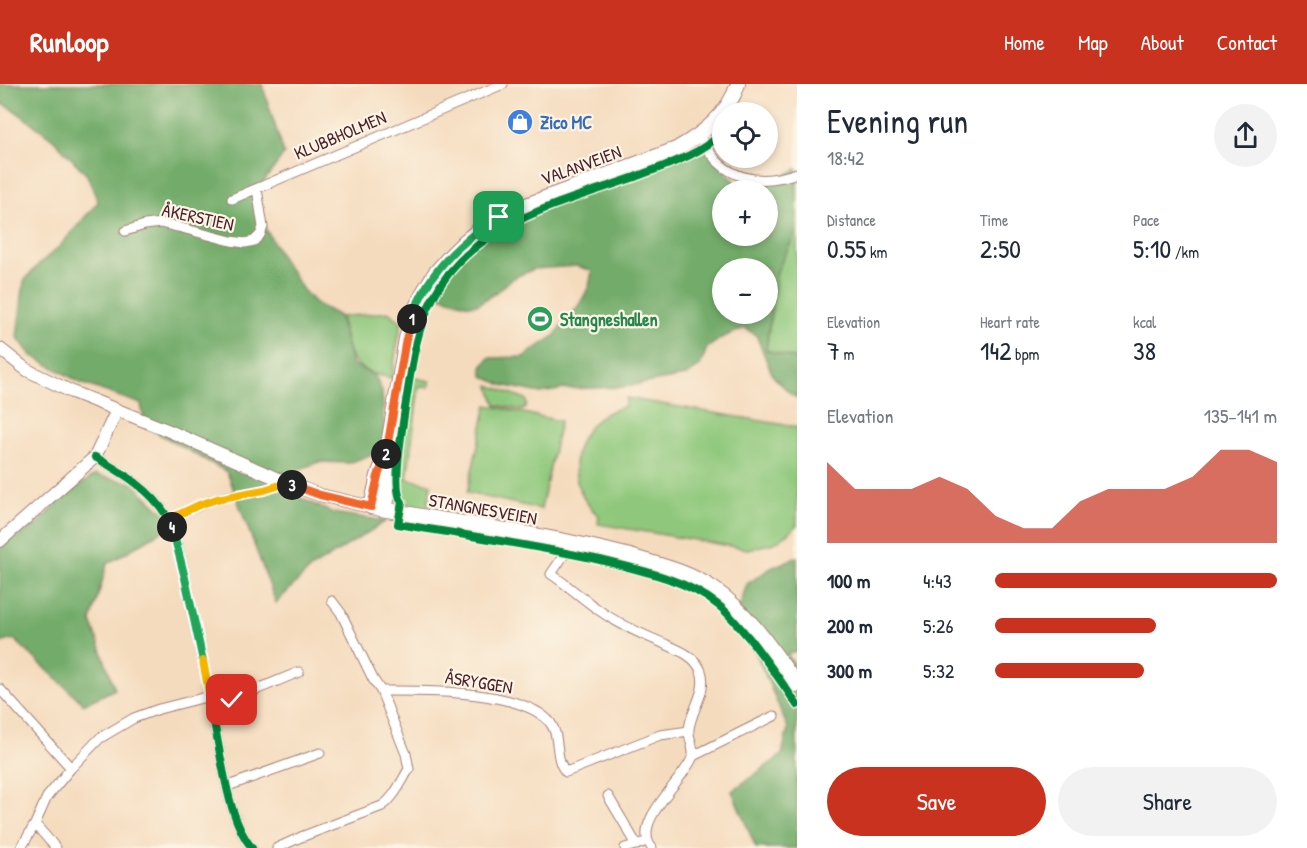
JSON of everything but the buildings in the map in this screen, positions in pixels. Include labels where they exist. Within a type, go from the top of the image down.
[{"type":"main road","name":"VALANVEIEN","points":[[386,509],[387,452],[398,379],[409,329],[424,291],[449,256],[481,228],[518,208],[676,149],[699,136],[726,108],[738,84]]},
{"type":"main road","name":"STANGNESVEIEN","points":[[0,349],[27,370],[72,392],[287,483],[329,498],[599,548],[664,566],[698,579],[727,599],[753,625],[797,685]]},
{"type":"main road","points":[[0,541],[95,457],[117,410]]},
{"type":"main road","name":"VALANVEIEN","points":[[371,507],[378,476],[387,452]]},
{"type":"street","name":"KLUBBHOLMEN","points":[[257,189],[503,84]]},
{"type":"street","points":[[699,136],[717,160],[741,176],[759,180],[775,179],[797,173]]},
{"type":"street","name":"ÅKERSTIEN","points":[[125,231],[161,223],[231,241],[245,243],[254,241],[260,235],[263,226],[257,189],[232,199]]},
{"type":"street","points":[[95,457],[121,472],[141,488],[169,519],[185,578],[234,814],[245,840],[252,848]]},
{"type":"street","points":[[169,519],[217,499],[287,483]]},
{"type":"street","points":[[569,543],[551,574],[604,614],[685,653],[701,671],[701,692],[689,731],[693,745],[693,756],[689,766],[658,806],[646,831],[650,845],[637,844],[625,848]]},
{"type":"street","points":[[277,848],[382,806],[392,797],[409,769],[381,691],[341,613],[332,601]]},
{"type":"street","points":[[212,708],[299,672]]},
{"type":"street","points":[[0,689],[71,768]]},
{"type":"street","name":"ÅSRYGGEN","points":[[381,691],[472,694],[524,706],[551,723],[563,769],[566,772],[660,735],[689,731]]},
{"type":"street","points":[[21,848],[47,797],[100,738],[134,718],[210,696]]},
{"type":"street","points":[[693,756],[774,716]]},
{"type":"street","points":[[228,786],[320,753]]},
{"type":"street","points":[[608,796],[637,844]]},
{"type":"street","points":[[35,824],[56,848]]},
{"type":"green space","points":[[0,84],[262,84],[284,154],[254,195],[256,211],[283,260],[303,290],[315,303],[339,316],[352,364],[375,376],[382,391],[385,446],[383,450],[349,463],[319,462],[278,477],[280,484],[292,494],[333,513],[386,521],[310,569],[276,603],[227,472],[145,426],[141,404],[81,383],[31,355],[17,337],[24,281],[60,246],[98,202],[87,175],[53,139],[14,110],[0,103]]},
{"type":"green space","points":[[711,151],[712,168],[722,168],[734,180],[712,180],[712,246],[778,246],[778,180],[775,180],[797,169],[797,230],[778,269],[778,258],[712,258],[712,324],[770,324],[766,350],[797,359],[797,398],[773,376],[756,335],[745,328],[723,337],[707,348],[700,366],[685,376],[623,387],[565,389],[541,393],[502,385],[483,376],[482,367],[489,358],[523,357],[554,336],[579,305],[589,287],[592,271],[577,266],[534,269],[513,278],[478,304],[469,305],[440,296],[428,288],[467,247],[544,209],[633,174]]},
{"type":"green space","points":[[797,230],[797,359],[766,351],[770,324],[778,324],[778,269]]},
{"type":"green space","points":[[388,312],[402,322],[392,378],[368,372],[355,362],[348,349],[341,317]]},
{"type":"green space","points":[[415,378],[430,381],[429,387],[419,386],[407,479],[431,484],[427,512],[413,509],[406,504],[400,481],[405,426]]},
{"type":"green space","points":[[489,385],[526,399],[526,408],[522,410],[496,405]]},
{"type":"green space","points":[[626,398],[797,427],[797,525],[774,543],[748,549],[598,524],[599,516],[588,505],[576,479],[577,451],[591,425],[603,415],[625,406]]},
{"type":"green space","points":[[487,405],[560,421],[541,509],[467,493]]},
{"type":"green space","points":[[95,475],[132,483],[175,523],[107,564],[91,621],[115,689],[84,704],[14,639],[0,643],[0,547],[38,524],[66,494]]},
{"type":"green space","points":[[402,519],[536,542],[538,544],[402,522]]},
{"type":"green space","points":[[574,552],[684,578],[721,600],[748,628],[760,649],[731,613],[694,587],[657,573]]},
{"type":"green space","points":[[797,557],[797,652],[787,654],[797,668],[797,848],[756,848],[732,791],[782,755],[788,728],[738,611],[747,584],[771,568]]},
{"type":"cycle path","points":[[712,141],[682,159],[521,219],[470,251],[450,272],[427,311],[415,352],[399,457],[398,484],[402,502],[398,524],[600,560],[662,576],[691,588],[718,605],[730,616],[762,655],[797,705]]},
{"type":"cycle path","points":[[95,457],[145,491],[154,499],[172,525],[182,562],[227,791],[239,827],[252,848]]},
{"type":"place","name":"Zico MC","points":[[520,122]]},
{"type":"place","name":"Stangneshallen","points":[[540,319]]},
{"type":"route","points":[[232,700],[212,708],[185,578],[169,519],[217,499],[287,483],[339,501],[371,507],[378,476],[387,452],[398,379],[415,309],[435,273],[449,256],[481,228],[499,217]]}]
